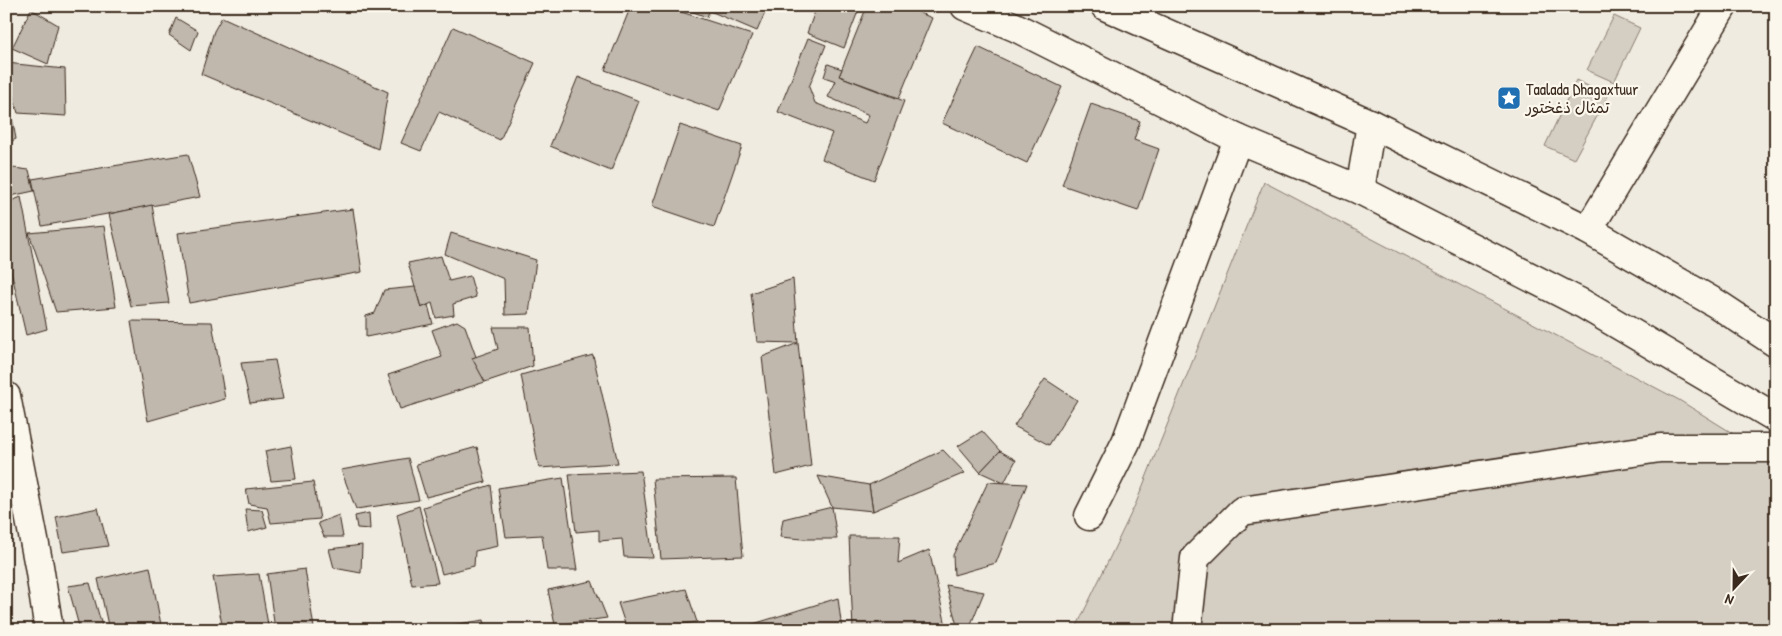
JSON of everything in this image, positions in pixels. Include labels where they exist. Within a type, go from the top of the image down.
[{"type":"main road","points":[[965,6],[1014,27],[1238,139],[1360,190],[1583,304],[1776,418]]},
{"type":"main road","points":[[1105,6],[1145,15],[1588,230],[1717,304],[1776,343]]},
{"type":"main road","points":[[1588,230],[1723,6]]},
{"type":"main road","points":[[1360,190],[1370,124]]},
{"type":"main road","points":[[1089,516],[1126,442],[1238,139]]},
{"type":"main road","points":[[6,396],[49,630]]},
{"type":"main road","points":[[1187,630],[1195,558],[1242,511],[1660,448],[1776,448]]},
{"type":"shaded area","points":[[1614,16],[1640,28],[1614,82],[1587,70]]},
{"type":"shaded area","points":[[1576,80],[1608,96],[1574,159],[1545,146]]},
{"type":"shaded area","points":[[1264,182],[1679,400],[1776,460],[1776,630],[1075,630],[1136,503]]},
{"type":"building","points":[[631,6],[663,6],[752,35],[719,111],[605,70]]},
{"type":"building","points":[[677,6],[711,6],[707,17]]},
{"type":"building","points":[[712,6],[768,6],[757,31],[710,11]]},
{"type":"building","points":[[817,6],[860,6],[844,48],[807,33]]},
{"type":"building","points":[[867,6],[903,6],[932,18],[899,98],[839,76]]},
{"type":"building","points":[[31,9],[58,25],[48,64],[12,48]]},
{"type":"building","points":[[222,17],[388,92],[378,149],[201,74],[214,31]]},
{"type":"building","points":[[176,18],[198,31],[191,50],[169,35]]},
{"type":"building","points":[[453,27],[535,63],[500,140],[439,112],[421,151],[401,143]]},
{"type":"building","points":[[808,38],[826,45],[809,87],[815,103],[865,123],[869,115],[828,97],[836,81],[824,77],[828,64],[842,69],[839,76],[904,101],[874,180],[822,159],[832,133],[778,112]]},
{"type":"building","points":[[978,47],[1062,87],[1027,163],[942,123]]},
{"type":"building","points":[[6,63],[65,69],[66,116],[18,113],[6,74]]},
{"type":"building","points":[[578,77],[639,101],[611,171],[550,146]]},
{"type":"building","points":[[6,85],[16,139],[6,144]]},
{"type":"building","points":[[1091,104],[1140,121],[1134,140],[1159,149],[1138,211],[1062,185]]},
{"type":"building","points":[[680,125],[742,146],[714,227],[652,206]]},
{"type":"building","points":[[188,154],[200,197],[42,226],[32,179]]},
{"type":"building","points":[[6,167],[29,170],[34,191],[6,197]]},
{"type":"building","points":[[21,197],[47,329],[26,335],[6,249],[6,203]]},
{"type":"building","points":[[152,205],[169,303],[131,306],[109,214]]},
{"type":"building","points":[[353,209],[362,272],[189,303],[178,233]]},
{"type":"building","points":[[104,226],[116,307],[56,312],[29,233]]},
{"type":"building","points":[[451,233],[536,260],[529,314],[505,315],[504,279],[445,254]]},
{"type":"building","points":[[441,256],[449,281],[470,276],[476,297],[453,304],[454,315],[436,318],[432,303],[421,308],[408,263]]},
{"type":"building","points":[[793,279],[798,343],[757,342],[751,293]]},
{"type":"building","points":[[415,287],[421,308],[428,305],[433,324],[366,337],[366,316],[375,313],[384,290]]},
{"type":"building","points":[[131,321],[212,322],[225,399],[148,421]]},
{"type":"building","points":[[457,321],[465,326],[485,382],[400,409],[388,375],[442,357],[432,330]]},
{"type":"building","points":[[493,327],[530,327],[533,366],[485,382],[472,358],[498,349]]},
{"type":"building","points":[[798,343],[811,466],[776,475],[762,357]]},
{"type":"building","points":[[593,355],[618,463],[539,468],[521,375]]},
{"type":"building","points":[[275,360],[283,399],[250,403],[241,363]]},
{"type":"building","points":[[1045,379],[1077,400],[1049,445],[1014,426]]},
{"type":"building","points":[[982,431],[1000,451],[980,472],[958,446]]},
{"type":"building","points":[[291,446],[296,479],[271,481],[265,451]]},
{"type":"building","points":[[477,447],[486,482],[426,497],[416,464]]},
{"type":"building","points":[[943,450],[965,473],[873,511],[869,485]]},
{"type":"building","points":[[1000,451],[1016,460],[1004,483],[980,472]]},
{"type":"building","points":[[408,458],[419,500],[356,509],[341,470]]},
{"type":"building","points":[[641,471],[653,558],[624,557],[622,539],[599,541],[599,530],[576,532],[569,474]]},
{"type":"building","points":[[818,476],[869,485],[873,511],[832,507]]},
{"type":"building","points":[[563,478],[577,570],[547,570],[542,535],[506,537],[498,488]]},
{"type":"building","points":[[736,478],[743,556],[661,559],[653,479]]},
{"type":"building","points":[[313,482],[320,519],[271,523],[267,507],[249,504],[246,489]]},
{"type":"building","points":[[988,482],[1027,484],[996,563],[954,575],[953,555]]},
{"type":"building","points":[[491,485],[498,546],[475,551],[474,566],[442,574],[423,507]]},
{"type":"building","points":[[419,506],[438,583],[412,585],[397,514]]},
{"type":"building","points":[[832,507],[837,539],[780,537],[783,519]]},
{"type":"building","points":[[98,508],[108,546],[63,552],[56,517]]},
{"type":"building","points":[[245,509],[262,510],[267,527],[248,532]]},
{"type":"building","points":[[369,513],[370,529],[357,528],[355,516]]},
{"type":"building","points":[[339,515],[343,537],[324,537],[318,523]]},
{"type":"building","points":[[849,536],[900,536],[898,563],[929,550],[947,630],[853,630]]},
{"type":"building","points":[[362,545],[361,573],[334,568],[329,549]]},
{"type":"building","points":[[150,567],[162,630],[109,630],[98,579]]},
{"type":"building","points":[[305,569],[314,628],[275,629],[267,574]]},
{"type":"building","points":[[259,574],[269,630],[223,630],[213,577]]},
{"type":"building","points":[[592,581],[607,618],[555,625],[548,590]]},
{"type":"building","points":[[90,583],[102,626],[92,630],[80,630],[68,586]]},
{"type":"building","points":[[946,585],[984,592],[969,629],[958,629]]},
{"type":"building","points":[[686,589],[697,622],[642,630],[627,630],[618,603]]},
{"type":"building","points":[[838,598],[842,630],[751,630],[750,625]]},
{"type":"building","points":[[484,620],[486,630],[453,630],[452,625]]},
{"type":"place","name":"Taalada Dhagaxtuur تمثال ذغختور","points":[[1509,98]]}]
